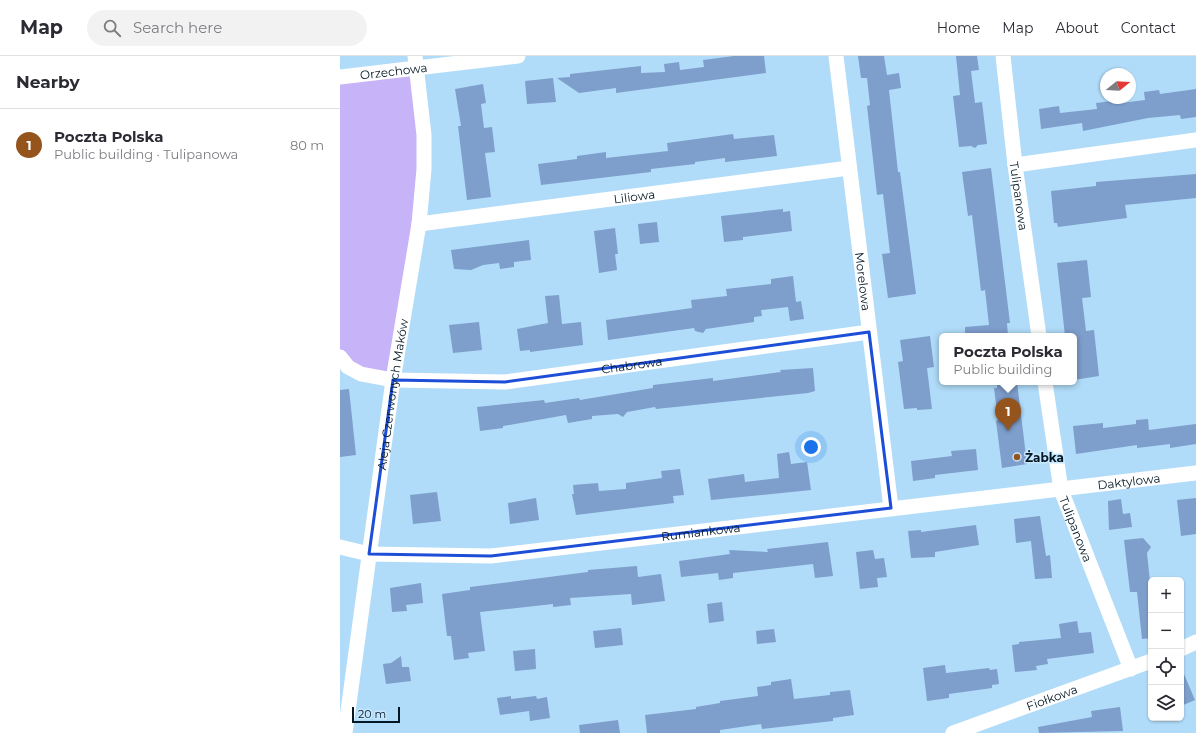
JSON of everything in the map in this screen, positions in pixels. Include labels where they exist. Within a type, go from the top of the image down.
[{"type":"street","name":"Orzechowa","points":[[340,77],[416,62],[518,56]]},
{"type":"street","name":"Morelowa","points":[[836,56],[891,508]]},
{"type":"street","name":"Tulipanowa","points":[[1003,56],[1015,165],[1039,333]]},
{"type":"street","name":"Aleja Czerwonych Maków","points":[[345,733],[393,380],[419,224],[424,169],[424,135],[416,62]]},
{"type":"street","points":[[1015,165],[1196,140]]},
{"type":"street","name":"Liliowa","points":[[419,224],[849,168]]},
{"type":"street","name":"Chabrowa","points":[[340,357],[348,367],[361,374],[393,380],[505,382],[870,332]]},
{"type":"street","name":"Tulipanowa","points":[[1045,385],[1061,490],[1131,669]]},
{"type":"street","name":"Daktylowa","points":[[1061,490],[1196,473]]},
{"type":"street","name":"Rumiankowa","points":[[340,547],[369,554],[491,556],[891,508],[1061,490]]},
{"type":"street","points":[[1184,648],[1196,642]]},
{"type":"street","name":"Fiołkowa","points":[[953,733],[1148,662]]},
{"type":"highlighted area","points":[[869,332],[891,508],[491,556],[369,554],[393,380],[505,382]]},
{"type":"shaded area","points":[[416,69],[423,136],[392,378],[362,372],[340,354],[340,78]]},
{"type":"building","points":[[734,56],[764,56],[766,73],[616,93],[616,88],[579,93],[557,78],[570,77],[570,74],[641,66],[641,73],[665,72],[664,64],[679,62],[680,70],[704,67],[703,60]]},
{"type":"building","points":[[858,56],[884,56],[887,75],[899,73],[901,88],[889,90],[898,172],[900,172],[916,294],[888,298],[882,254],[890,253],[883,194],[877,195],[867,106],[870,105],[867,78],[861,78]]},
{"type":"building","points":[[956,56],[977,56],[979,70],[971,71],[975,103],[982,102],[987,144],[978,145],[975,148],[971,146],[959,147],[953,96],[960,95]]},
{"type":"building","points":[[553,78],[556,102],[527,104],[525,81]]},
{"type":"building","points":[[483,84],[486,103],[481,104],[484,128],[492,127],[495,152],[485,153],[491,197],[467,200],[458,126],[461,126],[455,89]]},
{"type":"building","points":[[1196,89],[1196,117],[1181,119],[1180,115],[1148,118],[1083,131],[1082,123],[1041,129],[1039,109],[1059,106],[1060,113],[1097,109],[1096,103],[1136,104],[1136,101],[1145,100],[1144,92],[1159,90],[1160,94]]},
{"type":"building","points":[[733,134],[734,139],[774,135],[777,156],[725,162],[725,158],[695,162],[695,164],[651,169],[651,172],[541,185],[538,164],[577,159],[577,156],[606,152],[606,158],[668,151],[667,143]]},
{"type":"building","points":[[991,168],[1010,323],[1007,323],[1008,333],[965,333],[965,327],[989,325],[985,290],[981,291],[972,215],[968,216],[962,172]]},
{"type":"building","points":[[1196,174],[1196,198],[1125,205],[1127,218],[1058,227],[1057,223],[1054,223],[1051,191],[1096,186],[1096,182]]},
{"type":"building","points":[[783,209],[783,212],[790,211],[792,231],[743,237],[743,240],[724,242],[721,216]]},
{"type":"building","points":[[657,222],[659,242],[640,244],[638,224]]},
{"type":"building","points":[[615,228],[618,254],[615,254],[617,270],[599,273],[594,231]]},
{"type":"building","points":[[529,240],[531,260],[514,262],[514,267],[500,269],[499,263],[483,265],[471,270],[454,269],[451,250]]},
{"type":"building","points":[[1087,260],[1091,297],[1082,298],[1086,331],[1094,330],[1099,376],[1077,380],[1077,333],[1065,333],[1057,263]]},
{"type":"building","points":[[793,276],[796,302],[801,301],[804,319],[790,321],[788,307],[761,310],[762,316],[754,317],[754,322],[706,329],[703,333],[695,331],[694,328],[608,340],[606,320],[692,308],[691,300],[727,296],[726,289],[771,284],[771,279]]},
{"type":"building","points":[[559,295],[562,324],[581,322],[583,345],[530,352],[530,350],[520,351],[517,329],[548,323],[545,296]]},
{"type":"building","points":[[479,322],[482,350],[453,353],[449,325]]},
{"type":"building","points":[[930,336],[934,367],[927,368],[932,409],[904,409],[898,362],[903,361],[900,340]]},
{"type":"building","points":[[813,368],[815,391],[808,393],[656,409],[655,407],[627,412],[623,417],[618,414],[592,416],[592,419],[568,423],[566,415],[503,426],[503,428],[480,431],[477,407],[544,400],[545,403],[579,398],[580,400],[653,388],[653,385],[713,378],[713,381],[781,372],[780,370]]},
{"type":"building","points":[[997,385],[1017,385],[1027,464],[1002,468],[996,421],[998,420],[994,388],[997,388]]},
{"type":"building","points":[[349,389],[356,455],[340,457],[340,390]]},
{"type":"building","points":[[1148,419],[1149,430],[1196,424],[1196,444],[1170,448],[1170,444],[1137,448],[1137,445],[1076,454],[1073,426],[1103,423],[1103,428],[1136,424],[1136,420]]},
{"type":"building","points":[[976,449],[978,470],[935,475],[935,478],[913,481],[911,461],[952,456],[951,451]]},
{"type":"building","points":[[789,452],[791,464],[807,462],[811,490],[711,500],[708,479],[744,474],[745,482],[779,478],[777,454]]},
{"type":"building","points":[[680,469],[684,495],[673,496],[674,503],[576,515],[572,494],[574,494],[573,485],[598,483],[599,491],[626,489],[626,483],[662,478],[661,471]]},
{"type":"building","points":[[437,492],[441,521],[413,524],[410,495]]},
{"type":"building","points":[[536,498],[539,520],[510,524],[508,503]]},
{"type":"building","points":[[1196,498],[1196,534],[1181,536],[1177,500]]},
{"type":"building","points":[[1121,499],[1123,514],[1130,513],[1132,527],[1109,530],[1108,501]]},
{"type":"building","points":[[1040,516],[1046,556],[1050,555],[1052,578],[1035,579],[1031,541],[1016,543],[1014,519]]},
{"type":"building","points":[[976,525],[979,545],[935,552],[935,557],[911,558],[908,531],[921,530],[921,532]]},
{"type":"building","points":[[1143,538],[1151,547],[1147,553],[1150,577],[1148,577],[1148,638],[1142,639],[1137,592],[1130,592],[1124,540]]},
{"type":"building","points":[[828,542],[833,576],[815,578],[813,564],[733,573],[733,578],[719,580],[718,573],[681,577],[679,561],[730,554],[729,550],[768,552],[767,549]]},
{"type":"building","points":[[873,550],[875,559],[884,558],[887,577],[877,578],[878,587],[860,589],[856,552]]},
{"type":"building","points":[[637,566],[638,577],[661,574],[665,601],[632,605],[631,594],[570,598],[571,605],[553,607],[553,604],[480,612],[485,651],[468,653],[469,658],[454,660],[451,636],[447,636],[442,594],[470,590],[470,587],[588,572],[588,570]]},
{"type":"building","points":[[421,583],[423,603],[406,605],[407,611],[392,612],[390,588]]},
{"type":"building","points":[[722,602],[724,621],[709,623],[707,604]]},
{"type":"building","points":[[1077,621],[1079,633],[1091,632],[1094,653],[1047,659],[1048,664],[1036,666],[1037,670],[1015,672],[1012,645],[1019,644],[1019,642],[1061,638],[1059,624]]},
{"type":"building","points":[[621,628],[623,645],[595,648],[593,631]]},
{"type":"building","points":[[774,629],[776,642],[757,644],[756,631]]},
{"type":"building","points":[[535,649],[536,669],[515,671],[513,651]]},
{"type":"building","points":[[401,656],[402,667],[409,667],[411,681],[386,684],[383,664],[391,663]]},
{"type":"building","points":[[945,665],[946,673],[989,668],[990,670],[997,669],[999,684],[992,685],[992,688],[949,694],[949,698],[927,701],[923,668]]},
{"type":"building","points":[[1184,674],[1195,700],[1184,705]]},
{"type":"building","points":[[791,679],[794,699],[830,695],[830,692],[850,690],[854,715],[833,718],[833,721],[762,729],[761,724],[720,730],[720,733],[647,733],[645,715],[696,709],[696,707],[720,703],[720,701],[758,696],[757,687],[771,685],[771,682]]},
{"type":"building","points":[[511,696],[511,699],[536,696],[537,699],[547,697],[550,718],[530,721],[529,711],[500,715],[497,698]]},
{"type":"building","points":[[1120,707],[1123,731],[1039,733],[1038,727],[1092,717],[1091,711]]},
{"type":"building","points":[[618,720],[620,733],[580,733],[579,725]]},
{"type":"place","name":"Poczta Polska","points":[[1008,431]]},
{"type":"place","name":"Żabka","points":[[1017,457]]}]
